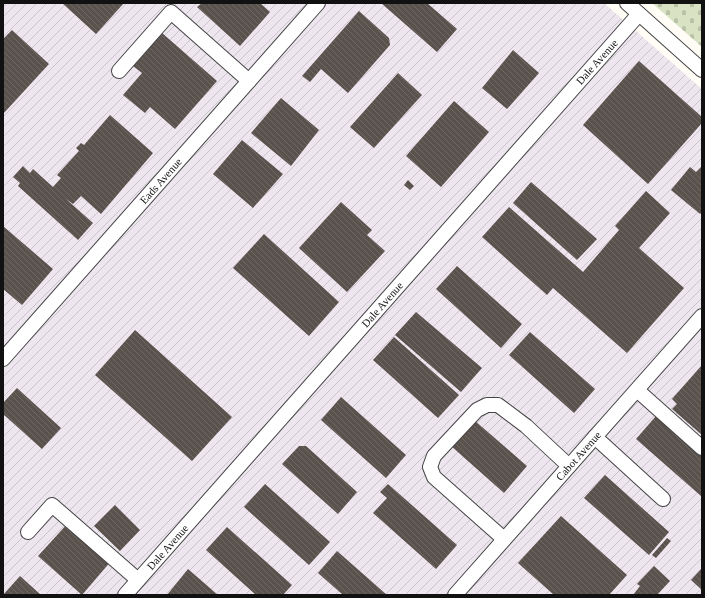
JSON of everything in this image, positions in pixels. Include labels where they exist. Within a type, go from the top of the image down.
[{"type":"street","name":"Eads Avenue","points":[[3,359],[318,3]]},
{"type":"street","points":[[627,3],[702,70]]},
{"type":"street","points":[[119,71],[171,12],[249,81]]},
{"type":"street","name":"Dale Avenue","points":[[125,595],[639,14]]},
{"type":"street","name":"Cabot Avenue","points":[[455,595],[702,316]]},
{"type":"street","points":[[637,390],[702,448]]},
{"type":"street","points":[[504,539],[434,477],[430,467],[434,456],[477,410],[487,406],[498,405],[526,426],[569,466]]},
{"type":"street","points":[[594,437],[663,499]]},
{"type":"street","points":[[28,532],[52,505],[138,580]]},
{"type":"shaded area","points":[[3,3],[604,3],[702,89],[702,595],[3,595]]},
{"type":"green space","points":[[652,3],[702,3],[702,47]]},
{"type":"building","points":[[62,3],[124,3],[96,34]]},
{"type":"building","points":[[202,3],[260,3],[270,12],[240,46],[197,7]]},
{"type":"building","points":[[381,3],[427,3],[457,29],[437,52]]},
{"type":"building","points":[[359,11],[389,38],[390,45],[348,93],[321,69],[310,82],[302,76]]},
{"type":"building","points":[[12,30],[49,64],[3,114],[3,39]]},
{"type":"building","points":[[162,33],[217,81],[175,129],[150,107],[145,113],[123,95],[142,73],[133,66]]},
{"type":"building","points":[[513,50],[539,73],[507,109],[482,88]]},
{"type":"building","points":[[639,61],[702,117],[702,123],[648,184],[583,125]]},
{"type":"building","points":[[398,73],[422,95],[374,148],[350,127]]},
{"type":"building","points":[[281,98],[319,130],[291,166],[251,133]]},
{"type":"building","points":[[454,101],[489,132],[441,187],[406,156]]},
{"type":"building","points":[[110,115],[153,153],[101,214],[81,196],[73,204],[66,199],[93,223],[78,240],[18,186],[20,183],[13,177],[23,166],[30,173],[33,169],[53,187],[61,178],[57,175],[79,151],[76,148],[81,143],[84,145]]},
{"type":"building","points":[[242,140],[283,174],[253,208],[213,174]]},
{"type":"building","points":[[702,166],[702,212],[700,214],[671,190],[690,167],[696,172]]},
{"type":"building","points":[[408,180],[414,186],[410,190],[404,185]]},
{"type":"building","points":[[531,182],[597,239],[577,260],[513,203]]},
{"type":"building","points":[[646,191],[670,213],[639,248],[684,288],[627,353],[553,288],[547,295],[482,237],[509,207],[583,272],[619,230],[615,226]]},
{"type":"building","points":[[341,202],[372,230],[367,235],[385,251],[347,292],[299,248]]},
{"type":"building","points":[[3,226],[53,269],[22,305],[3,289]]},
{"type":"building","points":[[264,234],[339,302],[309,336],[233,268]]},
{"type":"building","points":[[457,266],[522,324],[501,348],[436,289]]},
{"type":"building","points":[[416,312],[482,368],[461,392],[395,335]]},
{"type":"building","points":[[135,330],[232,417],[192,461],[95,375]]},
{"type":"building","points":[[530,332],[595,389],[574,413],[509,355]]},
{"type":"building","points":[[394,337],[459,395],[438,418],[373,360]]},
{"type":"building","points":[[702,365],[702,435],[672,409],[677,404],[672,399]]},
{"type":"building","points":[[17,388],[61,428],[42,449],[3,414],[3,403]]},
{"type":"building","points":[[341,397],[406,455],[386,478],[321,420]]},
{"type":"building","points":[[656,416],[702,456],[701,496],[636,439]]},
{"type":"building","points":[[474,420],[527,466],[504,493],[451,446]]},
{"type":"building","points":[[299,446],[306,446],[357,492],[338,514],[282,464]]},
{"type":"building","points":[[605,475],[669,532],[649,555],[584,498]]},
{"type":"building","points":[[265,484],[330,542],[309,565],[244,507]]},
{"type":"building","points":[[388,484],[457,545],[436,569],[373,513],[387,498],[380,492]]},
{"type":"building","points":[[115,505],[140,530],[120,551],[94,526]]},
{"type":"building","points":[[561,516],[627,575],[609,595],[554,595],[518,563]]},
{"type":"building","points":[[69,522],[112,560],[82,595],[38,556]]},
{"type":"building","points":[[227,527],[292,585],[283,595],[256,595],[206,550]]},
{"type":"building","points":[[667,538],[671,541],[656,558],[652,555]]},
{"type":"building","points":[[337,551],[387,595],[343,595],[318,573]]},
{"type":"building","points":[[654,566],[670,581],[657,595],[633,595],[640,586],[637,584]]},
{"type":"building","points":[[702,568],[702,590],[691,580]]},
{"type":"building","points":[[188,569],[218,595],[167,595]]},
{"type":"building","points":[[20,576],[41,595],[3,595]]}]
